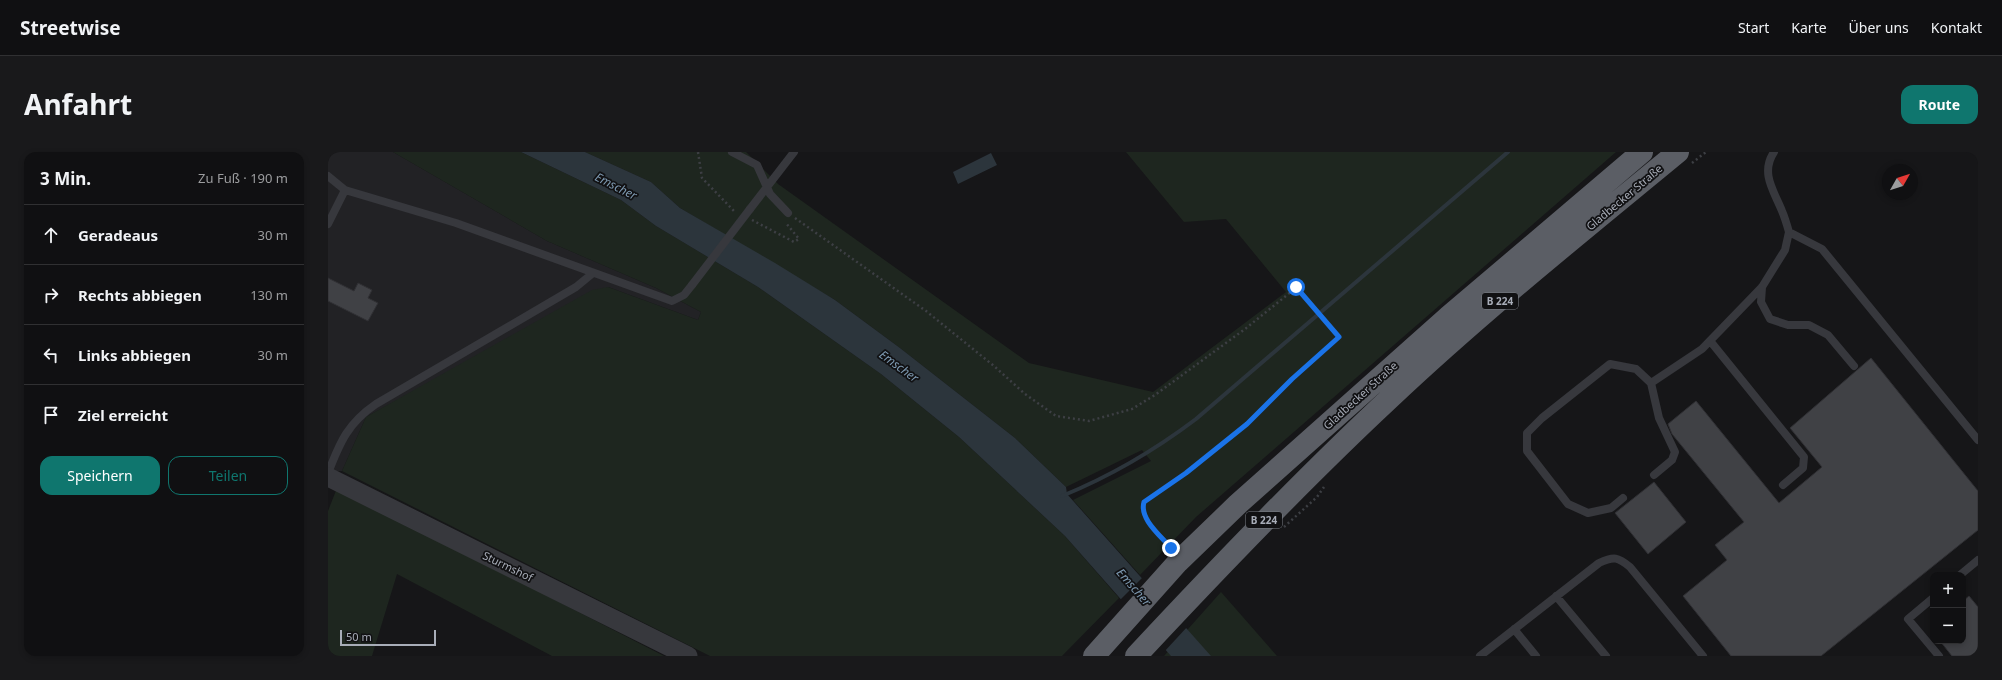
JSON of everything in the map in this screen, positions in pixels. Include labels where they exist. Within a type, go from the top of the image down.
[{"type":"highway","name":"Gladbecker Straße","points":[[1094,656],[1117,631],[1175,555],[1238,504],[1448,316],[1642,152]]},
{"type":"highway","name":"Gladbecker Straße","points":[[1137,654],[1272,511],[1391,397],[1587,227],[1683,160]]},
{"type":"street","name":"Sturmshof","points":[[328,477],[688,656]]},
{"type":"lane","points":[[732,152],[757,165],[770,194],[788,213]]},
{"type":"lane","points":[[328,176],[345,190],[456,223],[672,301],[684,295],[794,152]]},
{"type":"lane","points":[[1651,383],[1711,342],[1762,287],[1785,250],[1789,232],[1782,212],[1768,182],[1769,160],[1774,152]]},
{"type":"lane","points":[[328,224],[345,190]]},
{"type":"lane","points":[[1789,232],[1822,249],[1978,440]]},
{"type":"lane","points":[[328,473],[340,445],[360,415],[376,404],[576,287],[593,273]]},
{"type":"lane","points":[[1762,287],[1761,302],[1770,319],[1788,325],[1809,325],[1828,335],[1854,366]]},
{"type":"lane","points":[[1711,342],[1804,457],[1803,468],[1784,485]]},
{"type":"lane","points":[[1623,498],[1611,508],[1588,513],[1568,504],[1527,451],[1527,433],[1542,418],[1610,364],[1636,369],[1651,383],[1659,418],[1675,452],[1672,460],[1654,475]]},
{"type":"lane","points":[[1480,656],[1599,563],[1610,558],[1620,559],[1630,567],[1703,656]]},
{"type":"lane","points":[[1964,572],[1978,560]]},
{"type":"lane","points":[[1556,596],[1606,656]]},
{"type":"lane","points":[[1930,601],[1908,619],[1939,656]]},
{"type":"lane","points":[[1514,629],[1536,656]]},
{"type":"path","points":[[698,152],[702,178]]},
{"type":"path","points":[[1683,160],[1706,152]]},
{"type":"path","points":[[794,242],[799,239],[784,221],[788,213],[926,311],[994,366],[1025,394],[1056,416],[1090,421],[1132,409],[1155,395],[1245,329],[1296,287],[1339,337],[1292,379],[1247,424],[1186,473],[1144,502],[1142,509],[1144,516],[1175,555]]},
{"type":"path","points":[[1279,532],[1317,497],[1327,482]]},
{"type":"shaded area","points":[[328,152],[393,152],[547,241],[656,288],[701,312],[698,320],[608,287],[366,417],[342,471],[328,472]]},
{"type":"shaded area","points":[[393,152],[521,152],[621,200],[656,226],[758,287],[881,374],[959,437],[1065,536],[1119,598],[1062,656],[710,656],[342,471],[366,417],[592,290],[608,287],[698,320],[701,312],[656,288],[547,241]]},
{"type":"shaded area","points":[[585,152],[746,152],[778,184],[1029,363],[1153,392],[1286,292],[1226,219],[1184,222],[1126,152],[1616,152],[1196,517],[1140,575],[1073,500],[1151,461],[1142,450],[1066,487],[1015,438],[900,348],[835,300],[680,208],[651,182]]},
{"type":"shaded area","points":[[337,488],[664,656],[552,656],[397,574],[372,656],[328,656],[328,511]]},
{"type":"shaded area","points":[[1221,592],[1277,656],[1164,656]]},
{"type":"water","name":"Emscher","points":[[521,152],[585,152],[651,182],[680,208],[835,300],[900,348],[1015,438],[1066,487],[1067,494],[1211,656],[1171,656],[1065,536],[959,437],[881,374],[758,287],[656,226],[621,200]]},
{"type":"water","points":[[991,153],[997,165],[958,184],[953,172]]},
{"type":"pier","points":[[1144,576],[1188,626],[1164,652],[1119,601]]},
{"type":"building","points":[[328,278],[354,291],[358,283],[372,290],[368,298],[378,303],[368,321],[328,301]]},
{"type":"building","points":[[1871,358],[1978,491],[1978,530],[1821,656],[1731,656],[1683,596],[1727,560],[1715,545],[1744,522],[1672,434],[1668,424],[1696,401],[1779,503],[1822,467],[1790,428]]},
{"type":"building","points":[[1654,482],[1686,522],[1648,554],[1615,513]]},
{"type":"building","points":[[1969,596],[1978,607],[1978,656],[1952,656],[1942,644],[1966,644],[1966,598]]},
{"type":"waterway","points":[[1062,496],[1098,480],[1132,462],[1196,419],[1508,152]]},
{"type":"route","points":[[1171,548],[1144,516],[1142,509],[1144,502],[1186,473],[1247,424],[1292,379],[1339,337],[1296,287]]}]
